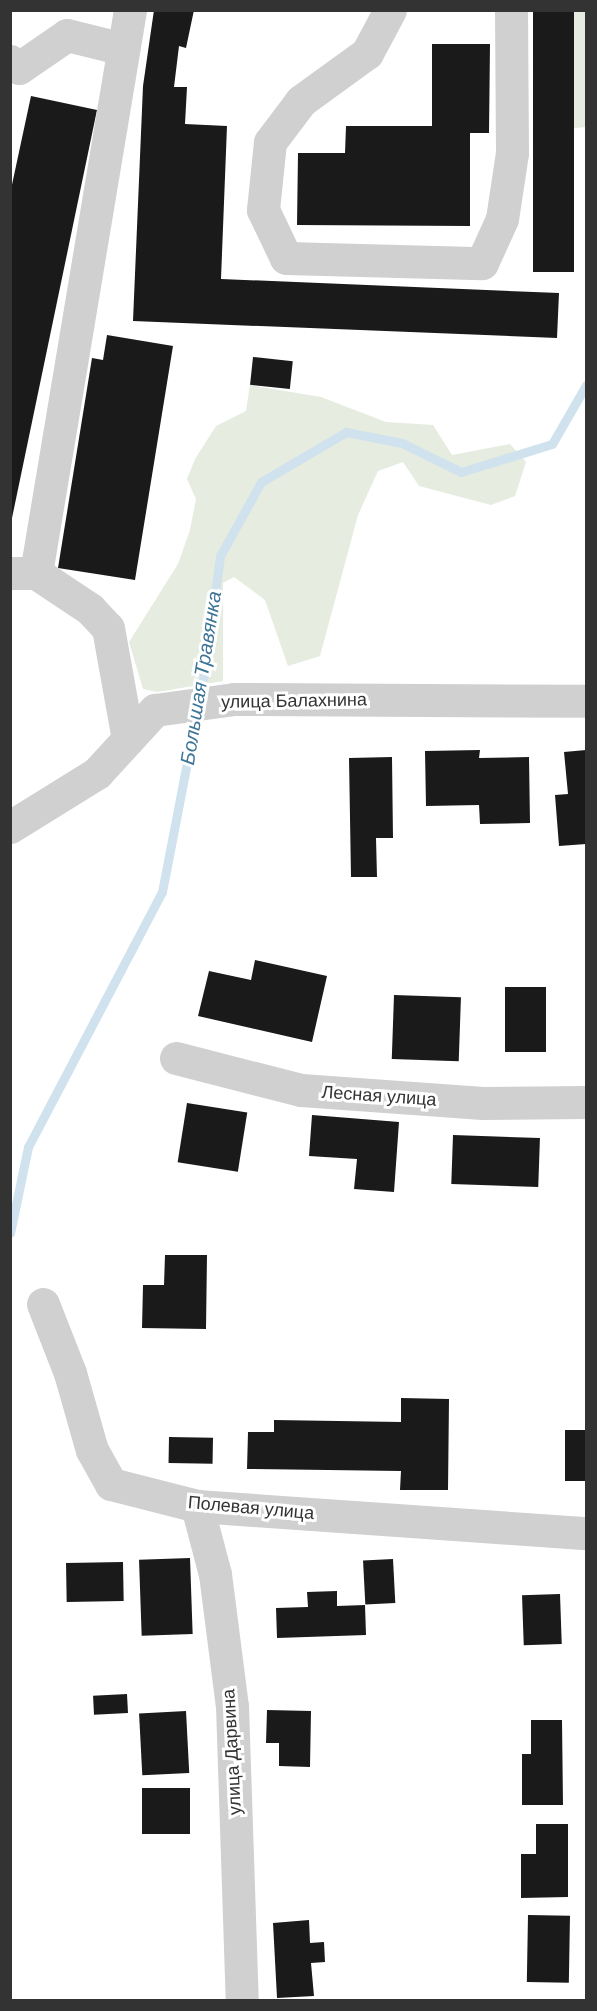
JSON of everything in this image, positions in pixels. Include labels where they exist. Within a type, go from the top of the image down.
[{"type":"street","points":[[128,739],[108,628],[90,609],[23,573],[130,10]]},
{"type":"street","points":[[390,10],[367,53],[301,101],[270,142],[263,210],[286,258],[482,263],[502,219],[512,153],[511,10]]},
{"type":"street","points":[[10,61],[19,68],[67,35],[123,49]]},
{"type":"street","name":"улица Балахнина","points":[[10,827],[97,773],[155,710],[234,699],[586,701]]},
{"type":"street","name":"Лесная улица","points":[[176,1058],[301,1090],[483,1103],[586,1102]]},
{"type":"street","name":"Полевая улица","points":[[43,1304],[70,1373],[92,1450],[111,1484],[197,1506],[586,1533]]},
{"type":"street","name":"улица Дарвина","points":[[197,1506],[215,1574],[232,1706],[242,2001]]},
{"type":"shaded area","points":[[574,11],[586,11],[586,127],[567,129]]},
{"type":"shaded area","points":[[250,385],[321,397],[386,422],[433,425],[452,455],[510,444],[526,462],[515,496],[491,505],[419,486],[403,462],[378,471],[358,515],[320,656],[288,666],[265,600],[234,577],[223,583],[223,681],[157,692],[143,689],[129,642],[178,564],[190,530],[196,499],[187,479],[195,459],[216,426],[246,411]]},
{"type":"building","points":[[154,10],[194,10],[186,48],[179,46],[174,87],[187,87],[185,124],[227,126],[221,279],[559,293],[557,338],[133,321],[143,86]]},
{"type":"building","points":[[533,10],[574,10],[574,272],[533,272]]},
{"type":"building","points":[[432,44],[490,44],[489,133],[470,133],[470,226],[297,225],[298,153],[345,153],[346,126],[432,126]]},
{"type":"building","points":[[31,96],[97,110],[12,518],[10,194]]},
{"type":"building","points":[[107,335],[173,346],[135,580],[58,568],[92,358],[103,360]]},
{"type":"building","points":[[253,357],[293,361],[290,389],[250,385]]},
{"type":"building","points":[[480,750],[479,758],[529,757],[530,823],[480,824],[479,805],[426,806],[425,751]]},
{"type":"building","points":[[586,750],[586,844],[559,846],[555,795],[568,794],[564,752]]},
{"type":"building","points":[[392,757],[393,838],[376,838],[377,877],[351,877],[349,758]]},
{"type":"building","points":[[255,960],[327,976],[312,1042],[198,1016],[209,971],[251,980]]},
{"type":"building","points":[[505,987],[546,987],[546,1052],[505,1052]]},
{"type":"building","points":[[394,995],[461,997],[459,1061],[392,1059]]},
{"type":"building","points":[[187,1103],[247,1113],[238,1172],[178,1162]]},
{"type":"building","points":[[312,1115],[399,1122],[394,1192],[354,1189],[357,1159],[309,1156]]},
{"type":"building","points":[[453,1135],[540,1138],[538,1187],[451,1184]]},
{"type":"building","points":[[165,1255],[207,1255],[206,1329],[142,1328],[143,1285],[164,1285]]},
{"type":"building","points":[[401,1398],[449,1399],[448,1490],[400,1490],[401,1471],[247,1469],[248,1432],[274,1432],[274,1420],[401,1422]]},
{"type":"building","points":[[565,1430],[586,1430],[586,1481],[565,1481]]},
{"type":"building","points":[[169,1437],[213,1438],[213,1464],[169,1463]]},
{"type":"building","points":[[190,1558],[193,1634],[142,1636],[139,1560]]},
{"type":"building","points":[[393,1559],[395,1603],[365,1605],[363,1561]]},
{"type":"building","points":[[123,1562],[124,1601],[67,1602],[66,1563]]},
{"type":"building","points":[[337,1591],[337,1606],[365,1605],[366,1635],[277,1638],[276,1608],[308,1607],[307,1592]]},
{"type":"building","points":[[560,1594],[562,1644],[524,1645],[522,1595]]},
{"type":"building","points":[[127,1694],[128,1713],[94,1715],[93,1696]]},
{"type":"building","points":[[267,1710],[311,1711],[310,1767],[279,1766],[279,1743],[266,1743]]},
{"type":"building","points":[[186,1711],[189,1773],[142,1775],[139,1713]]},
{"type":"building","points":[[531,1720],[562,1720],[563,1805],[522,1805],[522,1754],[531,1754]]},
{"type":"building","points":[[142,1788],[190,1788],[190,1834],[142,1834]]},
{"type":"building","points":[[536,1824],[568,1824],[568,1897],[521,1898],[521,1854],[536,1854]]},
{"type":"building","points":[[528,1915],[570,1916],[569,1983],[527,1982]]},
{"type":"building","points":[[309,1920],[310,1943],[324,1942],[325,1962],[311,1963],[314,1996],[277,1998],[273,1923]]},
{"type":"waterway","name":"Большая Травянка","points":[[10,1233],[28,1147],[162,892],[204,673],[220,556],[261,482],[346,432],[402,443],[461,472],[552,444],[586,385]]}]
